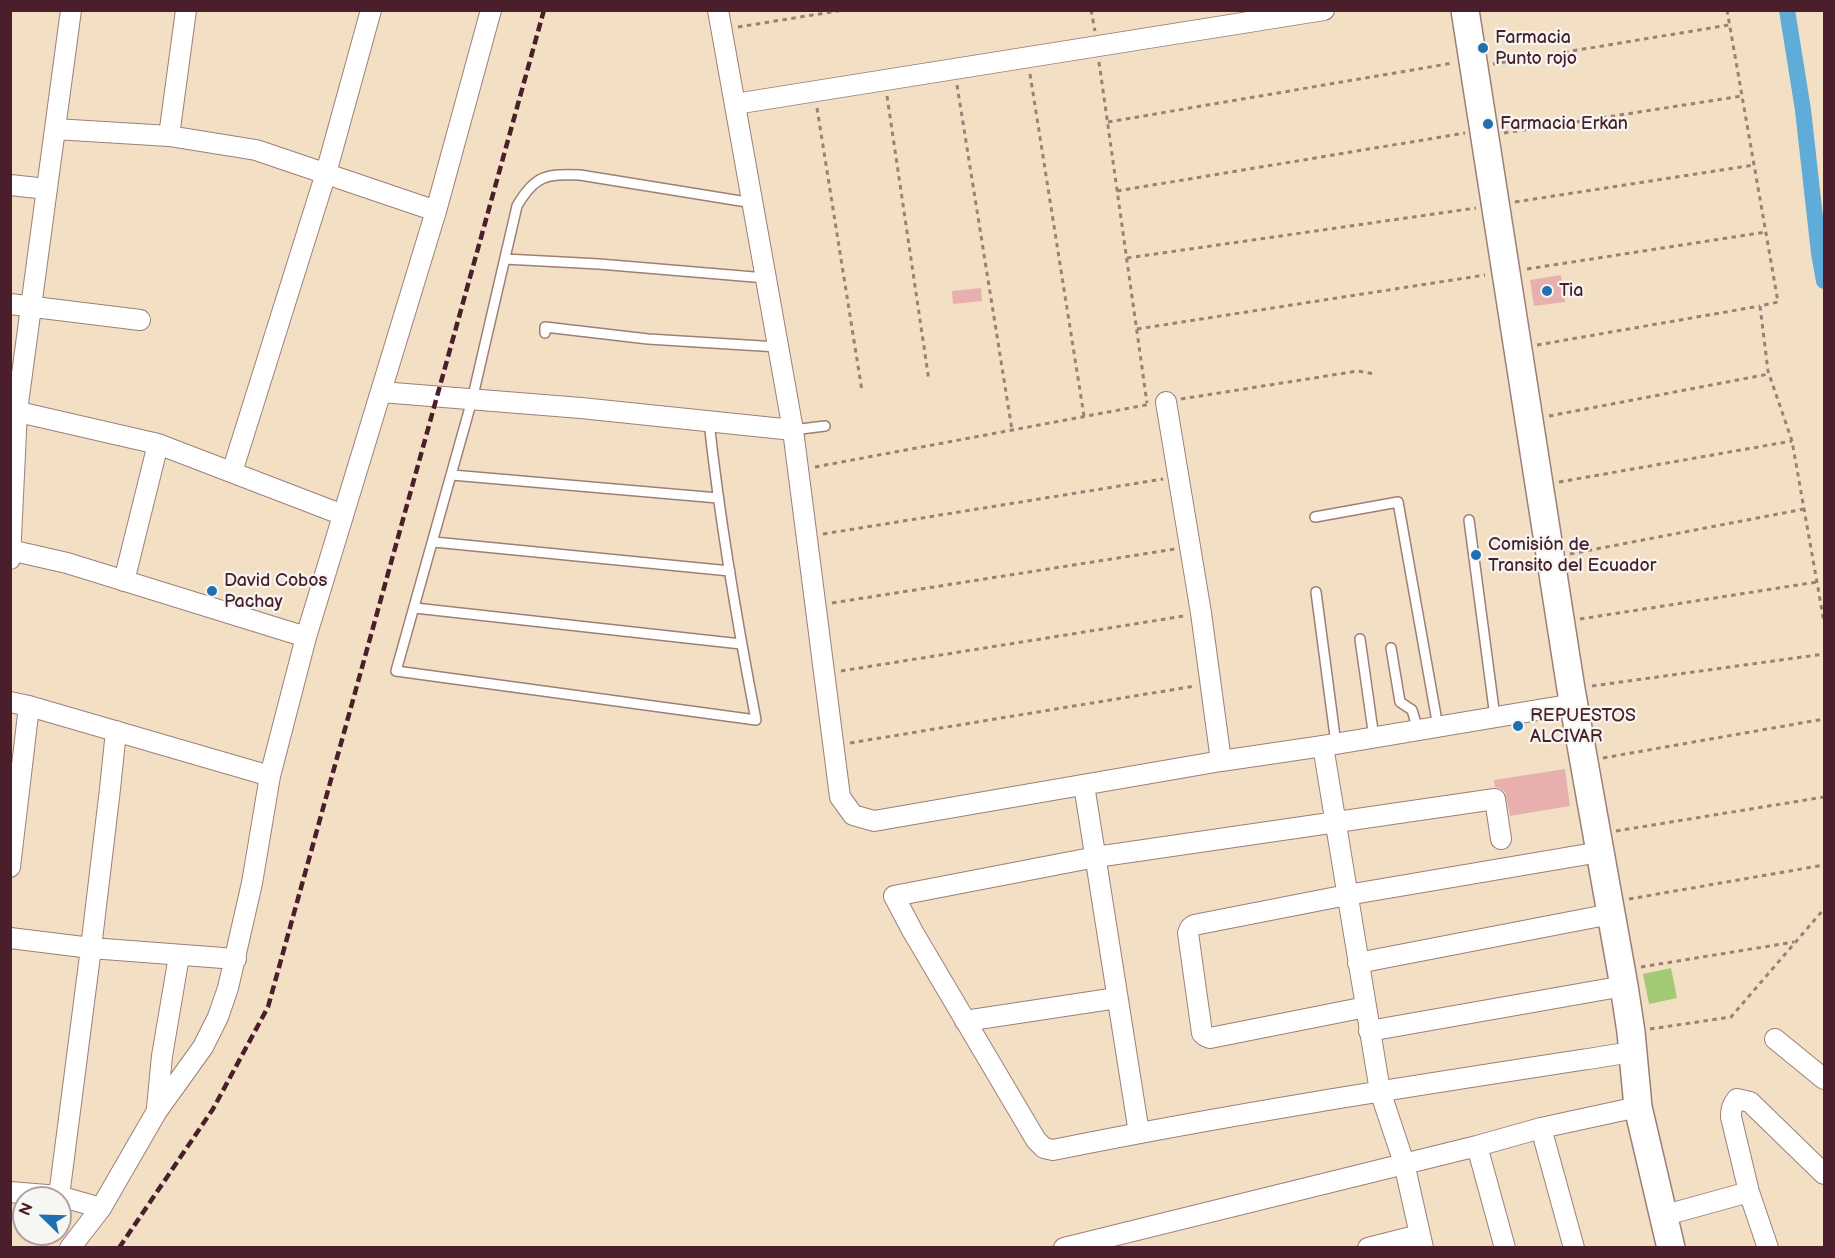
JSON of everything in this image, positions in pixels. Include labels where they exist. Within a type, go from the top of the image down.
[{"type":"street","points":[[71,10],[31,306],[14,410],[11,553],[67,563],[306,637]]},
{"type":"street","points":[[169,136],[186,10]]},
{"type":"street","points":[[232,472],[326,174],[371,10]]},
{"type":"street","points":[[70,1248],[100,1208],[157,1111],[208,1037],[218,1017],[236,959],[252,883],[270,776],[306,637],[436,211],[491,10]]},
{"type":"street","points":[[718,10],[792,430],[840,797],[853,815],[874,821],[1221,761],[1495,717],[1573,697]]},
{"type":"street","points":[[735,104],[1324,10]]},
{"type":"street","points":[[1465,10],[1506,272],[1517,362],[1529,419],[1573,697],[1623,978],[1638,1107],[1671,1248]]},
{"type":"street","points":[[55,129],[169,136],[256,150],[436,211]]},
{"type":"street","points":[[10,185],[47,189]]},
{"type":"street","points":[[10,304],[140,320]]},
{"type":"street","points":[[381,392],[581,408],[792,430]]},
{"type":"street","points":[[1157,403],[1177,477],[1201,614],[1221,761]]},
{"type":"street","points":[[14,410],[158,444],[343,515]]},
{"type":"street","points":[[124,580],[158,444]]},
{"type":"street","points":[[10,867],[20,704],[270,776]]},
{"type":"street","points":[[60,1186],[111,789],[116,731]]},
{"type":"street","points":[[1330,745],[1335,824],[1380,1091],[1404,1163],[1421,1241],[1368,1248]]},
{"type":"street","points":[[1084,786],[1138,1133]]},
{"type":"street","points":[[1501,839],[1495,799],[1096,857],[894,896],[1036,1140],[1044,1148],[1053,1150],[1380,1091],[1632,1042]]},
{"type":"street","points":[[1366,1006],[1210,1038],[1202,1033],[1188,933],[1190,928],[1194,925],[1598,843]]},
{"type":"street","points":[[1358,963],[1610,908]]},
{"type":"street","points":[[10,938],[91,948],[236,959]]},
{"type":"street","points":[[157,1111],[162,1056],[179,956]]},
{"type":"street","points":[[1369,1031],[1623,978]]},
{"type":"street","points":[[965,1021],[1117,998]]},
{"type":"street","points":[[1775,1039],[1824,1079]]},
{"type":"street","points":[[1768,1248],[1749,1191],[1731,1117],[1731,1109],[1737,1099],[1750,1102],[1824,1174]]},
{"type":"street","points":[[1064,1248],[1477,1146],[1540,1128],[1638,1107]]},
{"type":"street","points":[[1540,1128],[1574,1248]]},
{"type":"street","points":[[1477,1146],[1505,1248]]},
{"type":"street","points":[[1662,1216],[1749,1191]]},
{"type":"street","points":[[72,1200],[100,1208]]},
{"type":"lane","points":[[709,422],[718,498],[741,644],[756,720],[396,671],[472,400],[517,206],[527,189],[544,177],[561,174],[580,175],[753,203]]},
{"type":"lane","points":[[505,259],[766,278]]},
{"type":"lane","points":[[545,333],[545,327],[648,339],[778,347]]},
{"type":"lane","points":[[792,430],[825,426]]},
{"type":"lane","points":[[452,475],[718,498]]},
{"type":"lane","points":[[1315,517],[1398,502],[1438,727]]},
{"type":"lane","points":[[1469,520],[1495,717]]},
{"type":"lane","points":[[434,542],[730,571]]},
{"type":"lane","points":[[1316,592],[1330,745]]},
{"type":"lane","points":[[415,608],[741,644]]},
{"type":"lane","points":[[1360,639],[1374,738]]},
{"type":"lane","points":[[1391,648],[1400,702],[1412,710],[1418,730]]},
{"type":"path","points":[[722,30],[844,10]]},
{"type":"path","points":[[1517,362],[1778,302],[1727,10]]},
{"type":"path","points":[[1108,122],[1473,63],[1730,25]]},
{"type":"path","points":[[1097,46],[1137,329],[1157,403]]},
{"type":"path","points":[[1027,57],[1084,416]]},
{"type":"path","points":[[954,69],[1012,430]]},
{"type":"path","points":[[885,80],[929,381]]},
{"type":"path","points":[[815,91],[862,391]]},
{"type":"path","points":[[1117,191],[1484,133],[1742,96]]},
{"type":"path","points":[[1127,258],[1754,165]]},
{"type":"path","points":[[1137,329],[1766,232]]},
{"type":"path","points":[[1760,306],[1769,374],[1792,441],[1824,622]]},
{"type":"path","points":[[798,470],[1157,403],[1358,371],[1375,374]]},
{"type":"path","points":[[1529,419],[1769,374]]},
{"type":"path","points":[[1539,485],[1792,441]]},
{"type":"path","points":[[806,537],[1177,477]]},
{"type":"path","points":[[1551,557],[1804,509]]},
{"type":"path","points":[[815,606],[1189,547]]},
{"type":"path","points":[[1561,622],[1817,582]]},
{"type":"path","points":[[824,674],[1201,614]]},
{"type":"path","points":[[1573,697],[1824,654]]},
{"type":"path","points":[[833,745],[1211,683]]},
{"type":"path","points":[[1584,762],[1824,719]]},
{"type":"path","points":[[1598,843],[1824,797]]},
{"type":"path","points":[[1610,908],[1824,865]]},
{"type":"path","points":[[1632,1042],[1731,1017],[1824,909]]},
{"type":"path","points":[[1623,978],[1796,942]]},
{"type":"green space","points":[[1671,968],[1677,998],[1649,1004],[1643,974]]},
{"type":"building","name":"Tia","points":[[1561,275],[1565,302],[1534,306],[1530,280]]},
{"type":"building","points":[[981,288],[982,301],[953,304],[952,291]]},
{"type":"building","points":[[1565,769],[1570,806],[1510,816],[1505,792],[1495,787],[1494,780]]},
{"type":"waterway","points":[[1787,10],[1803,110],[1824,281]]},
{"type":"railway","points":[[119,1248],[213,1109],[268,1007],[544,10]]},
{"type":"place","name":"Farmacia Punto rojo","points":[[1483,48]]},
{"type":"place","name":"Farmacia Erkan","points":[[1488,124]]},
{"type":"place","name":"Tia","points":[[1547,291]]},
{"type":"place","name":"Comisión de Transito del Ecuador","points":[[1476,555]]},
{"type":"place","name":"David Cobos Pachay","points":[[212,591]]},
{"type":"place","name":"REPUESTOS ALCIVAR","points":[[1518,726]]}]
